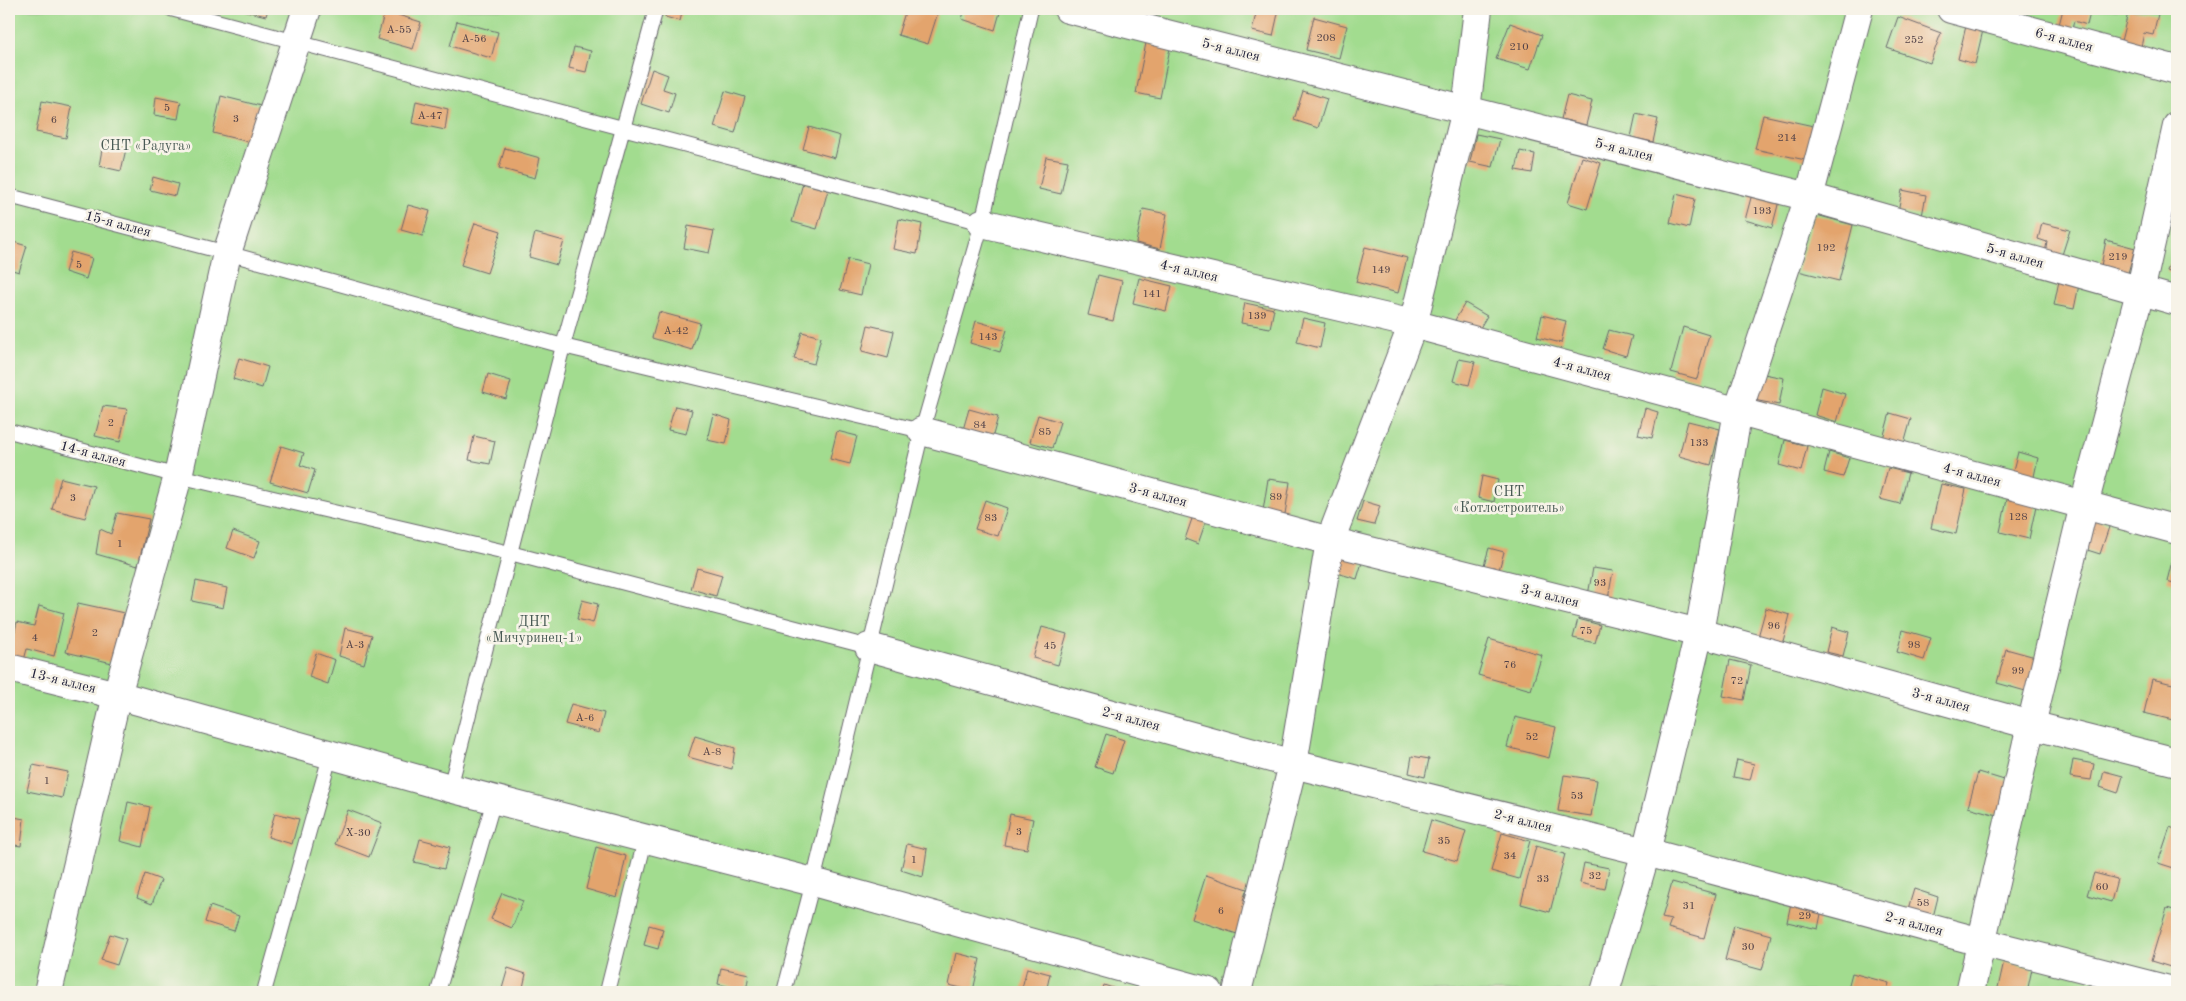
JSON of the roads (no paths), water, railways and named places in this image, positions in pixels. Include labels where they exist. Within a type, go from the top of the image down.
[{"type":"street","points":[[48,992],[117,695],[178,476],[227,253],[306,9]]},
{"type":"street","name":"5-я аллея","points":[[1068,9],[1809,197],[2177,301]]},
{"type":"street","points":[[1237,992],[1293,764],[1330,541],[1413,324],[1466,110],[1478,9]]},
{"type":"street","points":[[1604,992],[1646,852],[1699,633],[1738,411],[1809,197],[1859,9]]},
{"type":"street","name":"6-я аллея","points":[[1951,9],[2177,70]]},
{"type":"street","points":[[1970,992],[2031,725],[2084,505],[2140,292],[2177,126]]},
{"type":"street","name":"4-я аллея","points":[[982,223],[1413,324],[2177,530]]},
{"type":"street","name":"3-я аллея","points":[[922,431],[1330,541],[1699,633],[2031,725],[2177,762]]},
{"type":"street","name":"2-я аллея","points":[[869,647],[1293,764],[1646,852],[1981,942],[2177,992]]},
{"type":"street","name":"13-я аллея","points":[[9,668],[117,695],[330,756],[494,800],[813,882],[1209,992]]},
{"type":"lane","points":[[171,9],[982,223]]},
{"type":"lane","points":[[450,788],[563,346],[656,9]]},
{"type":"lane","points":[[784,992],[813,882],[922,431],[982,223],[1030,9]]},
{"type":"lane","name":"15-я аллея","points":[[9,196],[227,253],[563,346],[922,431]]},
{"type":"lane","name":"14-я аллея","points":[[9,431],[178,476],[510,553],[869,647]]},
{"type":"lane","points":[[264,992],[330,756]]},
{"type":"lane","points":[[438,992],[494,800]]},
{"type":"lane","points":[[607,992],[645,840]]},
{"type":"park label","name":"СНТ «Радуга»","points":[[146,146]]},
{"type":"park label","name":"СНТ «Котлостроитель»","points":[[1509,500]]},
{"type":"park label","name":"ДНТ «Мичуринец-1»","points":[[534,630]]}]
